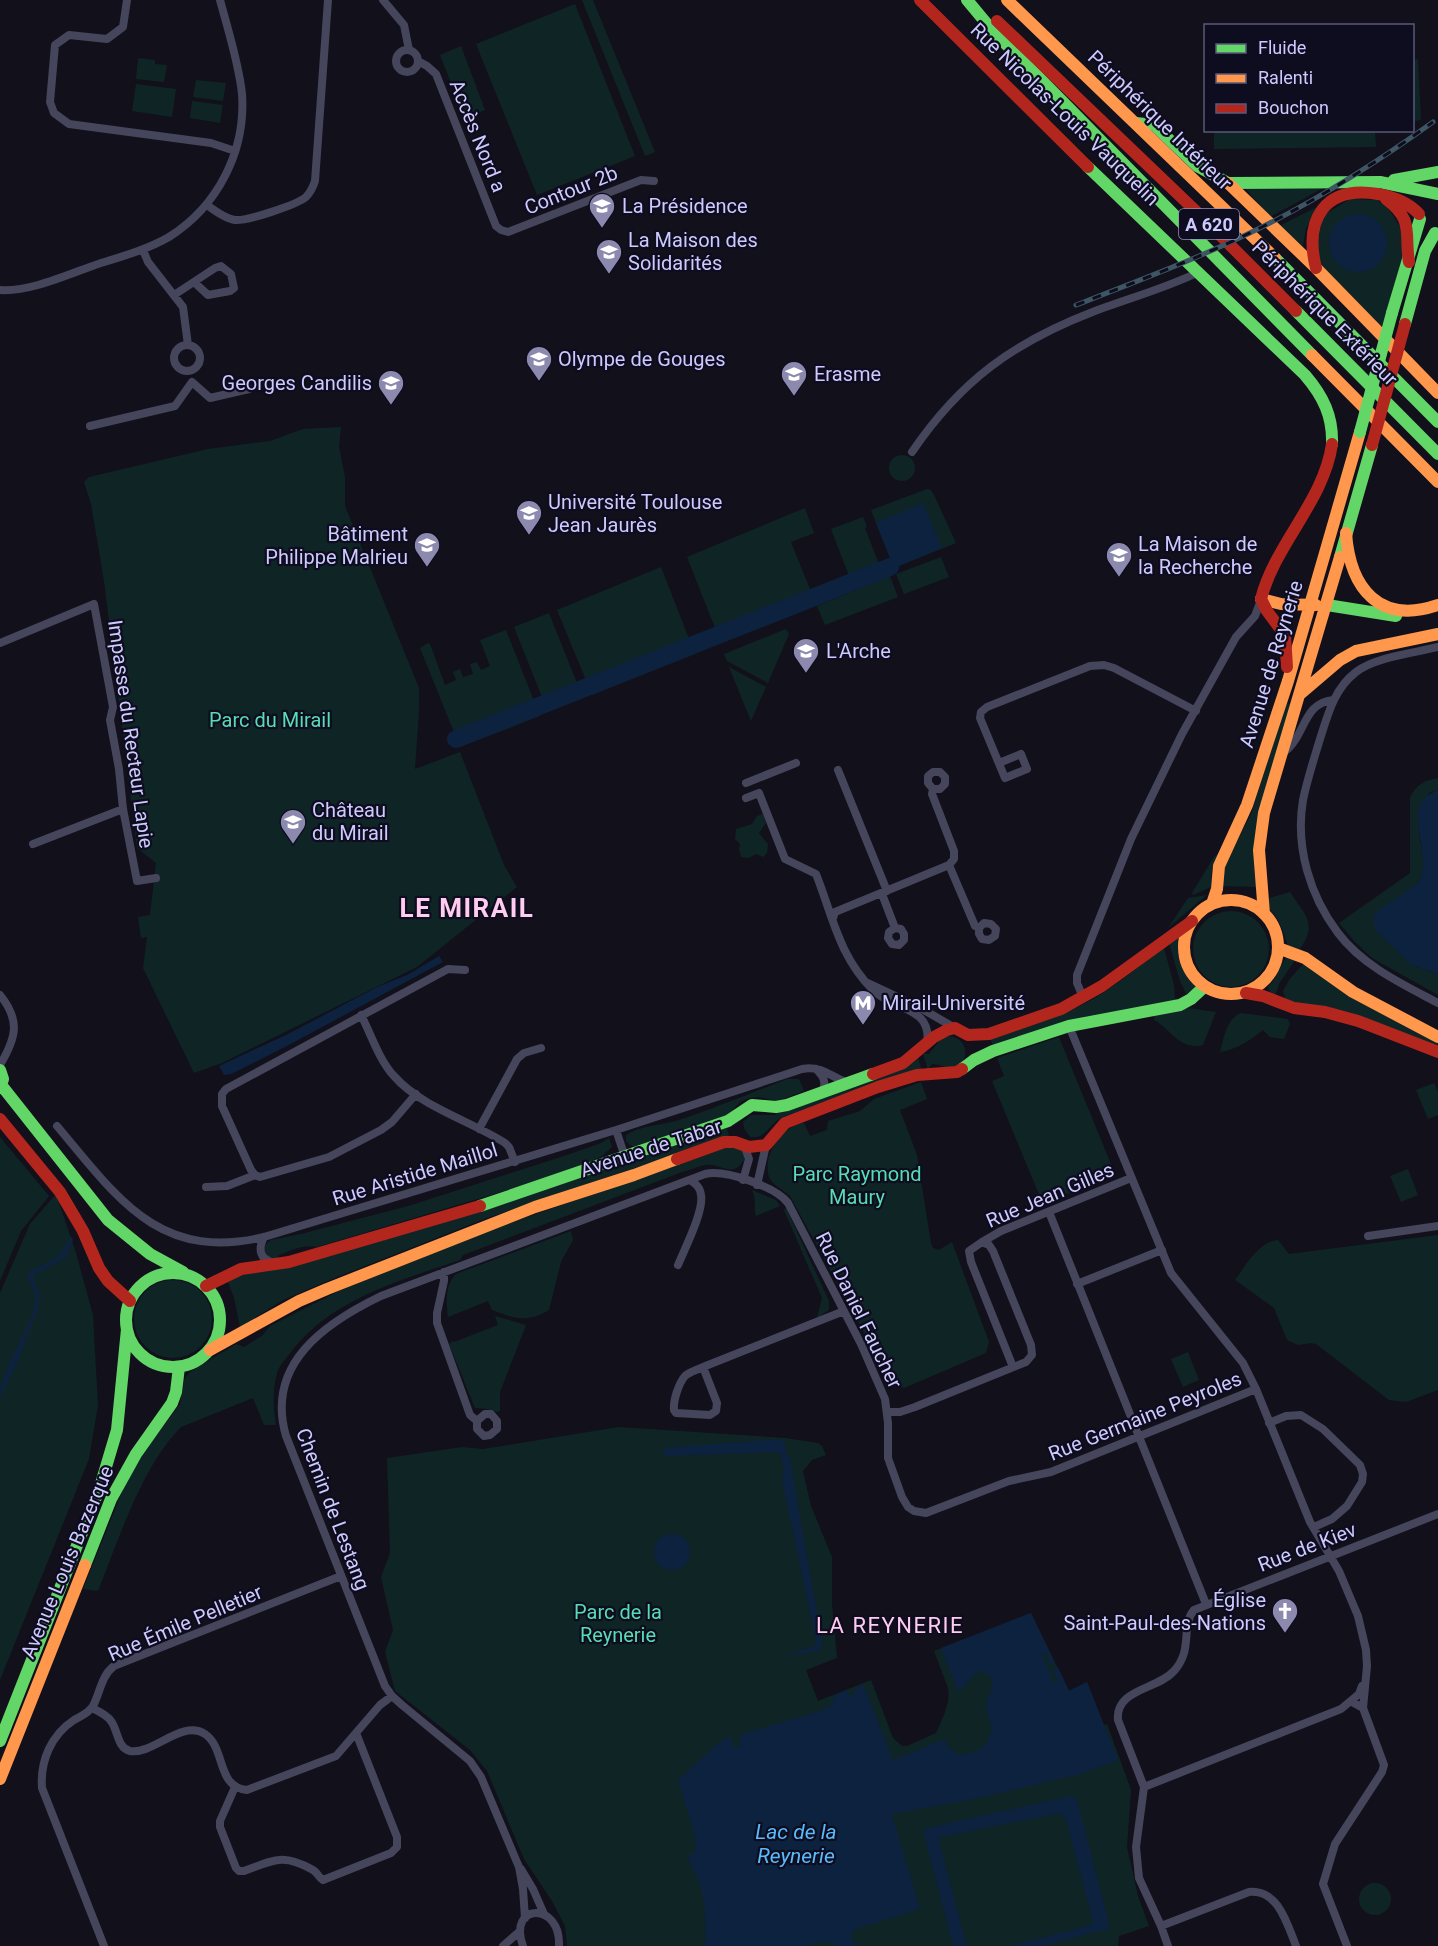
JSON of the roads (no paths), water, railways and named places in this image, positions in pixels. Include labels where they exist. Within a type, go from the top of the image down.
[{"type":"main road","name":"Rue Nicolas-Louis Vauquelin","points":[[920,0],[1316,386],[1330,414],[1331,453],[1327,470],[1267,580],[1261,599]]},
{"type":"main road","points":[[967,0],[992,30],[1438,482]]},
{"type":"main road","name":"Périphérique Extérieur","points":[[976,0],[1202,217],[1438,454]]},
{"type":"main road","name":"Périphérique Intérieur","points":[[1007,0],[1285,268],[1438,422]]},
{"type":"main road","points":[[1136,123],[1154,125],[1197,166],[1228,183],[1316,268],[1438,393]]},
{"type":"main road","points":[[1316,268],[1311,253],[1310,239],[1314,223],[1321,210],[1341,195],[1380,188],[1438,172]]},
{"type":"main road","points":[[1228,183],[1380,188],[1438,195]]},
{"type":"main road","points":[[1380,188],[1406,203],[1420,217],[1426,228],[1437,233]]},
{"type":"main road","points":[[1380,188],[1401,213],[1407,225],[1409,262]]},
{"type":"main road","points":[[1409,262],[1423,203],[1438,195]]},
{"type":"main road","name":"Avenue de Reynerie","points":[[1264,914],[1258,850],[1264,813],[1327,605],[1425,251],[1430,239],[1437,233]]},
{"type":"main road","name":"Avenue de Reynerie","points":[[1212,904],[1217,889],[1219,866],[1247,805],[1288,681],[1392,313],[1409,262]]},
{"type":"main road","points":[[1346,532],[1348,561],[1359,584],[1371,597],[1383,604],[1411,612]]},
{"type":"main road","points":[[1261,599],[1281,604],[1327,605],[1396,617],[1438,605]]},
{"type":"main road","points":[[1261,599],[1265,612],[1280,626],[1287,640],[1288,681]]},
{"type":"main road","points":[[1299,695],[1340,660],[1356,651],[1438,634]]},
{"type":"main road","points":[[955,1028],[968,1035],[989,1034],[1061,1009],[1102,986],[1192,921],[1201,911],[1212,904],[1226,901],[1243,902],[1264,914],[1273,927],[1278,948],[1269,976],[1258,986],[1245,992]]},
{"type":"main road","points":[[1192,921],[1185,934],[1184,956],[1193,976],[1204,987],[1221,993],[1261,994],[1290,1007],[1327,1012],[1361,1021],[1438,1052]]},
{"type":"main road","points":[[1278,948],[1303,957],[1353,992],[1438,1037]]},
{"type":"main road","points":[[766,1146],[771,1142],[780,1126],[836,1102],[917,1075],[957,1072],[993,1051],[1069,1026],[1168,1008],[1191,999],[1204,987]]},
{"type":"main road","name":"Avenue de Tabar","points":[[206,1286],[241,1269],[277,1264],[480,1206],[728,1121],[752,1105],[776,1107],[786,1105],[903,1063],[938,1032],[955,1028]]},
{"type":"main road","points":[[968,1035],[974,1046],[974,1060]]},
{"type":"main road","points":[[0,1070],[3,1079],[1,1087],[108,1220],[121,1233],[154,1257],[192,1277],[206,1286],[214,1296],[221,1318],[220,1330],[210,1350],[190,1364],[179,1367],[168,1368],[149,1361],[134,1347],[127,1329],[127,1310],[130,1301],[135,1292],[151,1279],[172,1273],[192,1277]]},
{"type":"main road","points":[[739,1113],[734,1126],[735,1134],[742,1143]]},
{"type":"main road","points":[[0,1119],[60,1192],[83,1231],[99,1268],[108,1281],[130,1301]]},
{"type":"main road","name":"Avenue de Tabar","points":[[210,1350],[299,1301],[535,1207],[634,1175],[719,1143],[731,1140],[755,1148],[766,1146]]},
{"type":"main road","name":"Avenue Louis Bazerque","points":[[0,1741],[112,1451],[121,1408],[127,1329]]},
{"type":"main road","name":"Avenue Louis Bazerque","points":[[0,1779],[111,1499],[136,1455],[172,1403],[176,1392],[179,1367]]},
{"type":"main road","points":[[0,1792],[8,1758]]},
{"type":"street","points":[[127,0],[123,27],[107,39],[69,35],[55,45],[50,102],[54,113],[69,124],[211,143],[235,151]]},
{"type":"street","points":[[0,290],[25,288],[143,250],[185,226],[207,205],[226,176],[242,128],[242,93],[220,0]]},
{"type":"street","points":[[207,205],[234,220],[246,219],[302,200],[312,189],[315,181],[328,0]]},
{"type":"street","points":[[382,0],[404,25],[409,51]]},
{"type":"street","points":[[409,51],[415,54],[418,62],[412,71],[405,72],[398,68],[396,57],[401,52],[409,51]]},
{"type":"street","name":"Accès Nord a","points":[[418,62],[427,66],[437,77],[496,226],[501,230]]},
{"type":"street","name":"Contour 2b","points":[[501,230],[508,232],[518,229],[641,180],[654,181]]},
{"type":"street","points":[[143,250],[148,262],[183,307],[188,345]]},
{"type":"street","points":[[174,296],[194,282],[221,266],[231,274],[234,288],[230,291],[208,295],[194,282]]},
{"type":"street","points":[[912,452],[949,404],[999,359],[1062,325],[1199,272]]},
{"type":"street","points":[[188,345],[195,348],[201,358],[196,369],[189,372],[177,368],[174,357],[177,350],[188,345]]},
{"type":"street","points":[[189,372],[192,382],[210,398],[249,389]]},
{"type":"street","points":[[90,426],[176,406],[192,382]]},
{"type":"street","name":"Rue Nicolas-Louis Vauquelin","points":[[1083,998],[1077,983],[1077,975],[1131,839],[1236,637],[1255,616],[1261,599]]},
{"type":"street","name":"Impasse du Recteur Lapie","points":[[0,643],[94,604],[112,707],[111,720],[123,809],[137,881],[156,878]]},
{"type":"street","points":[[1438,647],[1370,664],[1348,679],[1334,700],[1303,800],[1302,845],[1314,890],[1330,922],[1348,945],[1378,969],[1438,1003]]},
{"type":"street","points":[[999,763],[980,718],[981,712],[987,707],[1090,666],[1114,668],[1196,711]]},
{"type":"street","points":[[1283,753],[1291,747],[1316,706],[1321,702],[1334,700]]},
{"type":"street","points":[[746,783],[796,763]]},
{"type":"street","points":[[838,770],[884,892],[895,928]]},
{"type":"street","points":[[927,1044],[928,1029],[923,1019],[880,996],[852,967],[833,924],[833,918],[835,912],[950,865],[954,859],[954,851],[932,794],[933,789]]},
{"type":"street","points":[[746,798],[759,793],[785,859],[816,874],[833,918]]},
{"type":"street","points":[[33,844],[123,809]]},
{"type":"street","points":[[950,865],[975,926],[979,928]]},
{"type":"street","points":[[255,1175],[222,1106],[222,1094],[226,1089],[448,969],[465,970]]},
{"type":"street","points":[[866,982],[917,1006],[955,1028]]},
{"type":"street","points":[[0,995],[11,1008],[14,1027],[12,1047],[0,1065]]},
{"type":"street","points":[[361,1015],[392,1075],[416,1095],[505,1143],[515,1162]]},
{"type":"street","points":[[1069,1026],[1171,1273],[1243,1363],[1256,1389]]},
{"type":"street","points":[[479,1129],[517,1059],[524,1053],[541,1048]]},
{"type":"street","points":[[816,1068],[848,1083]]},
{"type":"street","points":[[816,1068],[826,1083],[823,1092]]},
{"type":"street","name":"Rue Aristide Maillol","points":[[57,1126],[108,1186],[134,1212],[150,1223],[185,1238],[204,1241],[237,1241],[264,1237],[515,1162],[802,1069],[816,1068]]},
{"type":"street","points":[[206,1187],[227,1186],[255,1175],[260,1177],[329,1157],[381,1130],[392,1122],[416,1095]]},
{"type":"street","points":[[616,1130],[625,1157]]},
{"type":"street","points":[[742,1143],[749,1159],[750,1182]]},
{"type":"street","points":[[750,1182],[766,1146]]},
{"type":"street","name":"Chemin de Lestang","points":[[559,1946],[556,1931],[549,1917],[544,1914],[533,1888],[519,1867],[486,1787],[476,1769],[470,1761],[392,1695],[385,1686],[283,1426],[281,1406],[288,1375],[295,1360],[306,1347],[338,1320],[381,1296],[710,1173],[750,1182]]},
{"type":"street","name":"Rue Jean Gilles","points":[[1012,1367],[971,1262],[969,1251],[1001,1231],[1131,1178]]},
{"type":"street","points":[[678,1265],[701,1206],[701,1192],[690,1180]]},
{"type":"street","name":"Rue Daniel Faucher","points":[[750,1182],[779,1194],[788,1203],[844,1311],[880,1389],[887,1412],[886,1435],[889,1464],[908,1507],[920,1513],[933,1511],[1009,1481],[1044,1473]]},
{"type":"street","points":[[1048,1212],[1206,1604]]},
{"type":"street","points":[[1368,1236],[1438,1226]]},
{"type":"street","points":[[264,1237],[260,1246],[263,1257],[277,1264]]},
{"type":"street","name":"Rue Jean Gilles","points":[[887,1412],[900,1412],[915,1407],[1026,1362],[1032,1355],[1031,1345],[993,1251],[989,1245],[982,1242]]},
{"type":"street","points":[[1077,1284],[1162,1250]]},
{"type":"street","points":[[444,1272],[437,1323],[470,1415],[477,1420]]},
{"type":"street","points":[[703,1367],[717,1403],[716,1411],[710,1415],[676,1413],[673,1405],[684,1377],[703,1367],[844,1311]]},
{"type":"street","name":"Rue Germaine Peyroles","points":[[1044,1473],[1256,1389],[1310,1522],[1344,1581],[1363,1632],[1367,1666],[1363,1708]]},
{"type":"street","points":[[1269,1423],[1286,1416],[1300,1415],[1323,1429],[1360,1466],[1363,1474],[1362,1482],[1347,1506],[1332,1519],[1314,1527]]},
{"type":"street","name":"Rue de Kiev","points":[[1144,1787],[1117,1713],[1121,1703],[1129,1696],[1158,1684],[1181,1662],[1187,1644],[1187,1626],[1194,1610],[1438,1514]]},
{"type":"street","name":"Rue Émile Pelletier","points":[[92,1708],[106,1674],[114,1666],[341,1576]]},
{"type":"street","points":[[1168,1946],[1143,1890],[1137,1867],[1137,1838],[1144,1787],[1341,1708],[1352,1702],[1364,1683]]},
{"type":"street","points":[[104,1946],[45,1797],[41,1778],[52,1741],[68,1724],[92,1708],[112,1722],[122,1746],[128,1750],[139,1750],[184,1732],[203,1733],[211,1740],[228,1779],[240,1790],[251,1790],[339,1753],[380,1705],[392,1695]]},
{"type":"street","points":[[1347,1946],[1323,1884],[1335,1844],[1382,1772],[1383,1760],[1363,1708],[1352,1702]]},
{"type":"street","points":[[235,1787],[220,1821],[220,1827],[239,1871],[284,1859],[313,1870],[323,1880],[391,1853],[397,1847],[397,1837],[356,1733]]},
{"type":"street","name":"Chemin de Lestang","points":[[519,1867],[525,1918],[519,1932]]},
{"type":"street","points":[[1161,1926],[1249,1892],[1257,1891],[1274,1901],[1287,1921],[1296,1946]]},
{"type":"street","points":[[525,1918],[536,1912],[544,1914]]},
{"type":"street","points":[[503,1946],[519,1932],[523,1946]]},
{"type":"water","points":[[1352,214],[1364,214],[1379,222],[1387,237],[1387,249],[1379,264],[1364,272],[1352,272],[1337,264],[1329,249],[1329,237],[1337,222]]},
{"type":"water","points":[[923,503],[942,548],[894,568],[876,523]]},
{"type":"water","points":[[1438,790],[1438,974],[1412,965],[1375,930],[1373,921],[1375,913],[1417,884],[1422,873],[1423,861],[1418,820],[1420,808],[1426,798]]},
{"type":"water","points":[[439,956],[443,962],[231,1074],[224,1075],[219,1066],[288,1034],[377,987],[407,975]]},
{"type":"water","points":[[71,1236],[73,1240],[65,1258],[33,1275],[39,1294],[39,1305],[17,1363],[0,1397],[5,1374],[33,1312],[35,1297],[28,1273],[59,1256]]},
{"type":"water","points":[[779,1439],[785,1442],[786,1455],[790,1458],[822,1642],[821,1649],[818,1651],[783,1656],[817,1645],[783,1485],[783,1462],[779,1452],[664,1456],[664,1448]]},
{"type":"water","points":[[672,1534],[685,1539],[690,1552],[685,1565],[672,1570],[659,1565],[654,1552],[659,1539]]},
{"type":"water","name":"Lac de la Reynerie","points":[[1031,1613],[1055,1663],[1051,1665],[1046,1653],[1042,1654],[1054,1683],[1058,1681],[1053,1669],[1058,1667],[1069,1691],[1087,1682],[1118,1760],[1081,1774],[979,1798],[892,1814],[920,1909],[853,1931],[851,1937],[857,1946],[836,1946],[828,1941],[803,1946],[705,1946],[704,1900],[688,1858],[696,1850],[694,1832],[678,1780],[723,1739],[731,1737],[734,1748],[741,1746],[739,1735],[823,1710],[831,1705],[835,1695],[847,1690],[850,1696],[855,1695],[854,1691],[863,1684],[893,1760],[945,1739],[948,1747],[957,1754],[975,1752],[984,1746],[990,1736],[991,1726],[986,1706],[992,1681],[989,1675],[979,1672],[958,1691],[941,1648]]},
{"type":"water","points":[[1071,1796],[1078,1803],[1110,1928],[1044,1946],[1011,1946],[1091,1925],[1093,1921],[1066,1820],[1061,1814],[1056,1814],[941,1837],[939,1842],[967,1946],[953,1946],[923,1830]]},
{"type":"waterway","points":[[456,739],[890,567]]},
{"type":"railway","points":[[1076,305],[1193,259],[1262,227],[1350,178],[1433,122]]},
{"type":"place","name":"La Présidence","points":[[602,229]]},
{"type":"place","name":"La Maison des Solidarités","points":[[609,275]]},
{"type":"place","name":"Olympe de Gouges","points":[[539,382]]},
{"type":"place","name":"Erasme","points":[[794,397]]},
{"type":"place","name":"Georges Candilis","points":[[391,406]]},
{"type":"place","name":"Université Toulouse Jean Jaurès","points":[[529,536]]},
{"type":"place","name":"Bâtiment Philippe Malrieu","points":[[427,568]]},
{"type":"place","name":"La Maison de la Recherche","points":[[1119,578]]},
{"type":"place","name":"L'Arche","points":[[806,674]]},
{"type":"place","name":"Château du Mirail","points":[[293,845]]},
{"type":"place","name":"Mirail-Université","points":[[863,1026]]},
{"type":"place","name":"Église Saint-Paul-des-Nations","points":[[1285,1634]]},
{"type":"district","name":"LE MIRAIL","points":[[467,908]]},
{"type":"district","name":"LA REYNERIE","points":[[890,1625]]},
{"type":"park label","name":"Parc du Mirail","points":[[270,720]]},
{"type":"park label","name":"Parc Raymond Maury","points":[[857,1186]]},
{"type":"park label","name":"Parc de la Reynerie","points":[[618,1624]]}]
